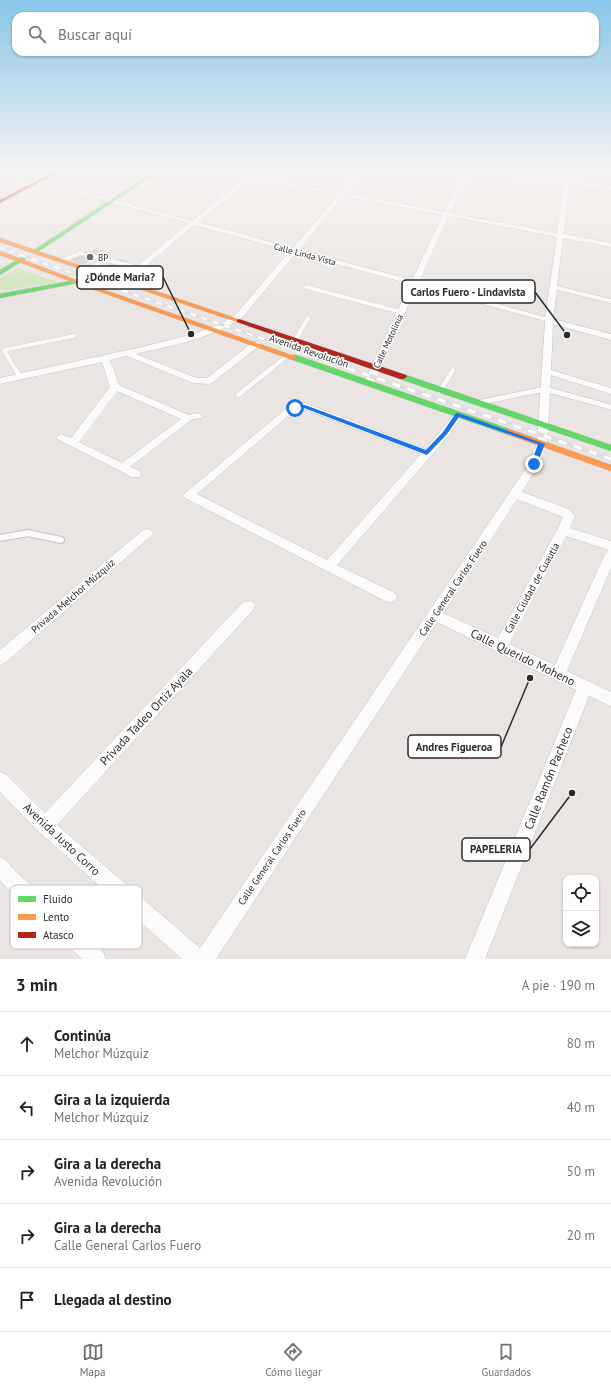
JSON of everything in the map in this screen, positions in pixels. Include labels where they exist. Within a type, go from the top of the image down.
[{"type":"main road","points":[[0,273],[92,214]]},
{"type":"main road","name":"Avenida Revolución","points":[[0,240],[478,404],[611,448]]},
{"type":"main road","name":"Avenida Revolución","points":[[0,254],[611,468]]},
{"type":"main road","points":[[0,296],[78,282],[113,279]]},
{"type":"street","name":"Calle Linda Vista","points":[[159,214],[611,337]]},
{"type":"street","points":[[113,279],[128,277],[204,214]]},
{"type":"street","points":[[0,381],[129,354],[199,334],[234,320],[239,316],[325,214]]},
{"type":"street","name":"Calle Motolinía","points":[[368,383],[446,214]]},
{"type":"street","points":[[450,214],[611,245]]},
{"type":"street","name":"Calle General Carlos Fuero","points":[[204,959],[435,615],[534,464],[542,444],[549,320],[564,214]]},
{"type":"street","points":[[554,287],[611,301]]},
{"type":"street","points":[[129,354],[196,381],[203,382],[209,381],[256,344]]},
{"type":"street","points":[[105,359],[115,387],[188,418]]},
{"type":"street","points":[[546,371],[611,391]]},
{"type":"street","points":[[73,443],[115,387]]},
{"type":"street","points":[[390,597],[188,495],[292,409],[298,406],[305,406],[427,453]]},
{"type":"street","points":[[329,566],[445,433],[458,415]]},
{"type":"street","points":[[122,468],[188,418],[198,416]]},
{"type":"street","points":[[60,437],[136,474]]},
{"type":"street","points":[[515,494],[567,513],[568,518],[564,529],[611,546]]},
{"type":"street","name":"Calle Ciudad de Cuautla","points":[[500,646],[564,529]]},
{"type":"street","name":"Privada Melchor Múzquiz","points":[[0,659],[147,533]]},
{"type":"street","points":[[558,674],[611,554]]},
{"type":"street","name":"Privada Tadeo Ortiz Ayala","points":[[45,826],[248,606]]},
{"type":"street","name":"Calle Querido Moheno","points":[[435,615],[611,699]]},
{"type":"street","name":"Calle Ramón Pacheco","points":[[475,959],[585,687]]},
{"type":"street","name":"Avenida Justo Corro","points":[[0,780],[45,826],[112,885]]},
{"type":"street","points":[[2,873],[15,885]]},
{"type":"street","name":"Avenida Justo Corro","points":[[142,911],[197,959]]},
{"type":"street","points":[[85,949],[96,959]]},
{"type":"lane","points":[[61,261],[79,253],[139,268]]},
{"type":"lane","points":[[87,270],[106,260]]},
{"type":"lane","points":[[306,287],[401,312]]},
{"type":"lane","points":[[295,341],[308,318]]},
{"type":"lane","points":[[20,377],[2,350],[74,336]]},
{"type":"lane","points":[[238,395],[288,355]]},
{"type":"lane","points":[[440,391],[453,370]]},
{"type":"lane","points":[[478,404],[545,389],[611,407]]},
{"type":"lane","points":[[0,538],[28,533],[61,540]]},
{"type":"green space","points":[[16,268],[58,282],[0,291],[0,279]]},
{"type":"building","name":"BP","points":[[96,249],[108,253],[83,264],[71,260]]},
{"type":"building","name":"BP","points":[[117,259],[127,261],[113,270],[104,268]]},
{"type":"railway","points":[[0,248],[23,256]]},
{"type":"railway","points":[[20,255],[350,369]]},
{"type":"railway","points":[[347,368],[611,459]]},
{"type":"traffic: fast","points":[[34,252],[93,214]]},
{"type":"traffic: fast","points":[[0,273],[26,257]]},
{"type":"traffic: fast","points":[[0,296],[76,282]]},
{"type":"traffic: fast","points":[[293,357],[509,432]]},
{"type":"traffic: fast","points":[[403,377],[611,448]]},
{"type":"traffic: slow","points":[[0,240],[239,321]]},
{"type":"traffic: slow","points":[[0,253],[77,282],[293,357]]},
{"type":"traffic: slow","points":[[509,432],[611,468]]},
{"type":"traffic: jam","points":[[239,321],[403,377]]},
{"type":"place","name":"BP","points":[[90,257]]},
{"type":"place","name":"¿Dónde Maria?","points":[[191,334]]},
{"type":"place","name":"Carlos Fuero - Lindavista","points":[[567,335]]},
{"type":"place","name":"Andres Figueroa","points":[[530,678]]},
{"type":"place","name":"PAPELERIA","points":[[572,793]]},
{"type":"route","points":[[295,408],[298,406],[305,406],[427,453],[445,433],[458,415],[542,444],[534,464]]}]
